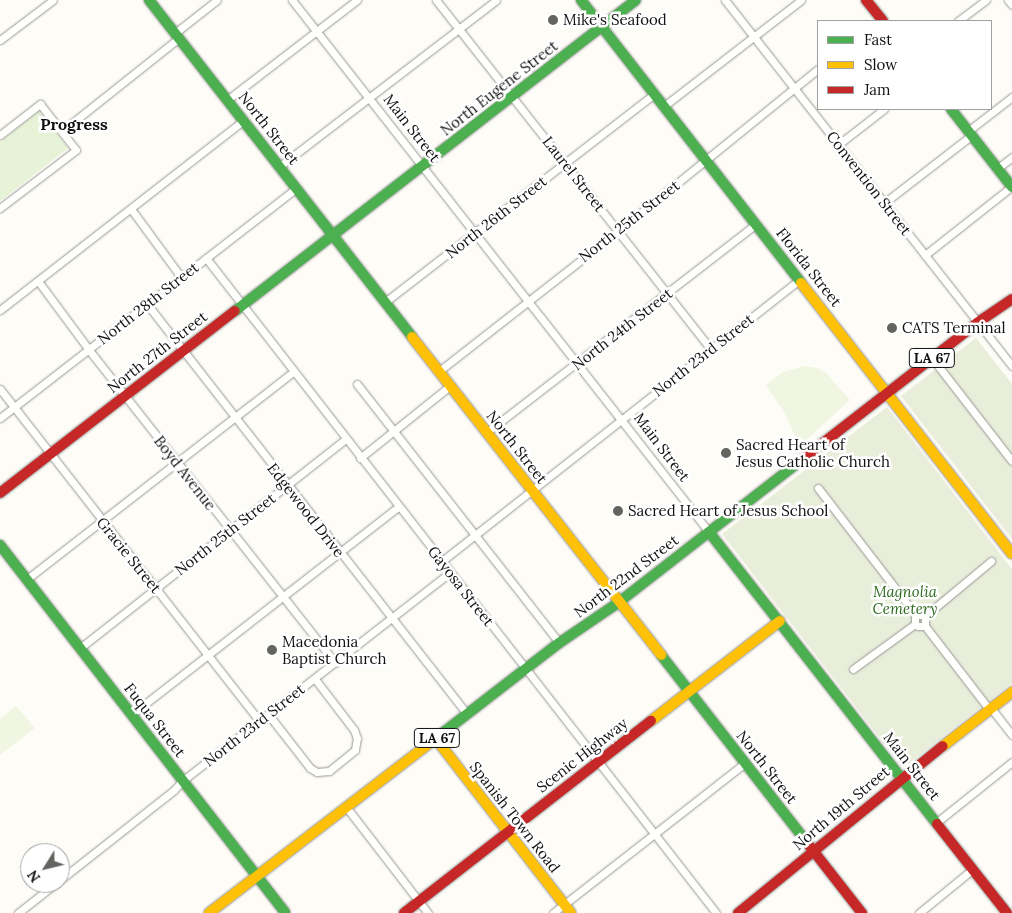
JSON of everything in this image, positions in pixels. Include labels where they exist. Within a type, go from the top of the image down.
[{"type":"street","points":[[0,40],[53,0]]},
{"type":"street","name":"North Street","points":[[149,0],[862,913]]},
{"type":"street","points":[[62,131],[218,0]]},
{"type":"street","name":"Main Street","points":[[292,0],[973,869],[1008,910]]},
{"type":"street","points":[[228,100],[357,0]]},
{"type":"street","name":"Laurel Street","points":[[436,0],[711,349]]},
{"type":"street","points":[[280,166],[496,0]]},
{"type":"street","name":"Florida Street","points":[[581,0],[1012,554]]},
{"type":"street","name":"North Eugene Street","points":[[333,235],[636,0]]},
{"type":"street","name":"Convention Street","points":[[726,0],[1012,366]]},
{"type":"street","points":[[664,106],[801,0]]},
{"type":"street","points":[[866,0],[880,20]]},
{"type":"street","points":[[959,20],[986,0]]},
{"type":"street","points":[[1008,0],[1012,5]]},
{"type":"street","name":"North 25th Street","points":[[439,371],[618,231],[817,70]]},
{"type":"street","name":"North 26th Street","points":[[385,302],[654,94]]},
{"type":"street","points":[[884,203],[1012,97]]},
{"type":"street","points":[[0,135],[40,104],[76,150],[0,208]]},
{"type":"street","points":[[839,144],[883,110]]},
{"type":"street","points":[[925,255],[1012,187],[952,110]]},
{"type":"street","points":[[0,310],[243,121]]},
{"type":"street","points":[[998,168],[1012,157]]},
{"type":"street","name":"North 28th Street","points":[[0,418],[296,188]]},
{"type":"street","points":[[131,209],[181,277]]},
{"type":"street","name":"North 24th Street","points":[[487,432],[756,224]]},
{"type":"street","name":"North 27th Street","points":[[0,493],[333,235]]},
{"type":"street","name":"Gayosa Street","points":[[206,258],[716,913]]},
{"type":"street","name":"North 23rd Street","points":[[442,562],[799,280]]},
{"type":"street","name":"Boyd Avenue","points":[[38,281],[89,350],[335,663]]},
{"type":"street","name":"North 22nd Street","points":[[209,913],[249,880],[258,877],[559,643],[620,602],[977,323],[1012,299]]},
{"type":"street","name":"Edgewood Drive","points":[[147,304],[234,418],[467,714]]},
{"type":"street","points":[[932,358],[1012,461]]},
{"type":"street","points":[[27,579],[293,372]]},
{"type":"street","points":[[357,384],[559,643]]},
{"type":"street","points":[[360,458],[450,386]]},
{"type":"street","name":"Gracie Street","points":[[0,389],[258,721]]},
{"type":"street","name":"North 25th Street","points":[[80,648],[346,439]]},
{"type":"street","points":[[818,488],[915,614],[925,616]]},
{"type":"street","points":[[132,714],[398,507]]},
{"type":"street","name":"Fuqua Street","points":[[0,545],[285,913]]},
{"type":"street","points":[[925,616],[991,561]]},
{"type":"street","name":"North 23rd Street","points":[[70,872],[174,790],[182,781],[392,620],[450,572]]},
{"type":"street","points":[[915,614],[913,621],[915,624]]},
{"type":"street","points":[[925,616],[925,626],[1012,736]]},
{"type":"street","name":"Scenic Highway","points":[[404,913],[780,621]]},
{"type":"street","points":[[915,624],[925,626]]},
{"type":"street","points":[[853,669],[915,624]]},
{"type":"street","points":[[268,714],[310,768],[317,772],[329,770],[355,750],[358,741],[354,730],[314,678]]},
{"type":"street","name":"North 19th Street","points":[[738,913],[902,778],[1012,692]]},
{"type":"street","name":"Spanish Town Road","points":[[436,739],[571,913]]},
{"type":"street","points":[[937,822],[1012,762]]},
{"type":"street","points":[[553,913],[745,763]]},
{"type":"street","points":[[347,808],[428,913]]},
{"type":"street","points":[[919,913],[973,869]]},
{"type":"street","name":"North 22nd Street","points":[[220,913],[254,885],[258,877]]},
{"type":"street","points":[[18,913],[43,893]]},
{"type":"green space","points":[[39,111],[68,148],[0,201],[0,142]]},
{"type":"green space","points":[[976,338],[1012,384],[1012,539],[901,396]]},
{"type":"green space","points":[[805,366],[817,368],[826,373],[850,400],[806,440],[796,438],[784,412],[766,385],[783,372]]},
{"type":"green space","name":"Magnolia Cemetery","points":[[887,407],[1012,569],[1012,683],[903,768],[722,534]]},
{"type":"green space","points":[[16,706],[35,728],[0,755],[0,719]]},
{"type":"traffic: fast","points":[[149,0],[412,337]]},
{"type":"traffic: fast","points":[[581,0],[801,283]]},
{"type":"traffic: fast","points":[[235,311],[636,0]]},
{"type":"traffic: fast","points":[[952,110],[1012,187]]},
{"type":"traffic: fast","points":[[440,735],[559,643],[619,602],[796,464]]},
{"type":"traffic: fast","points":[[709,532],[937,824]]},
{"type":"traffic: fast","points":[[0,545],[285,913]]},
{"type":"traffic: fast","points":[[661,655],[808,844]]},
{"type":"traffic: slow","points":[[801,283],[1012,554]]},
{"type":"traffic: slow","points":[[412,337],[661,655]]},
{"type":"traffic: slow","points":[[651,721],[780,621]]},
{"type":"traffic: slow","points":[[943,746],[1012,692]]},
{"type":"traffic: slow","points":[[209,913],[440,735]]},
{"type":"traffic: slow","points":[[436,739],[571,913]]},
{"type":"traffic: jam","points":[[866,0],[882,20]]},
{"type":"traffic: jam","points":[[796,464],[977,323],[1012,299]]},
{"type":"traffic: jam","points":[[0,493],[235,311]]},
{"type":"traffic: jam","points":[[404,913],[651,721]]},
{"type":"traffic: jam","points":[[738,913],[943,746]]},
{"type":"traffic: jam","points":[[937,824],[1007,913]]},
{"type":"traffic: jam","points":[[808,844],[862,913]]},
{"type":"place","name":"Mike's Seafood","points":[[553,20]]},
{"type":"place","name":"CATS Terminal","points":[[892,328]]},
{"type":"place","name":"Sacred Heart of Jesus Catholic Church","points":[[726,453]]},
{"type":"place","name":"Sacred Heart of Jesus School","points":[[618,511]]},
{"type":"place","name":"Macedonia Baptist Church","points":[[272,650]]},
{"type":"district","name":"Progress","points":[[74,124]]}]
